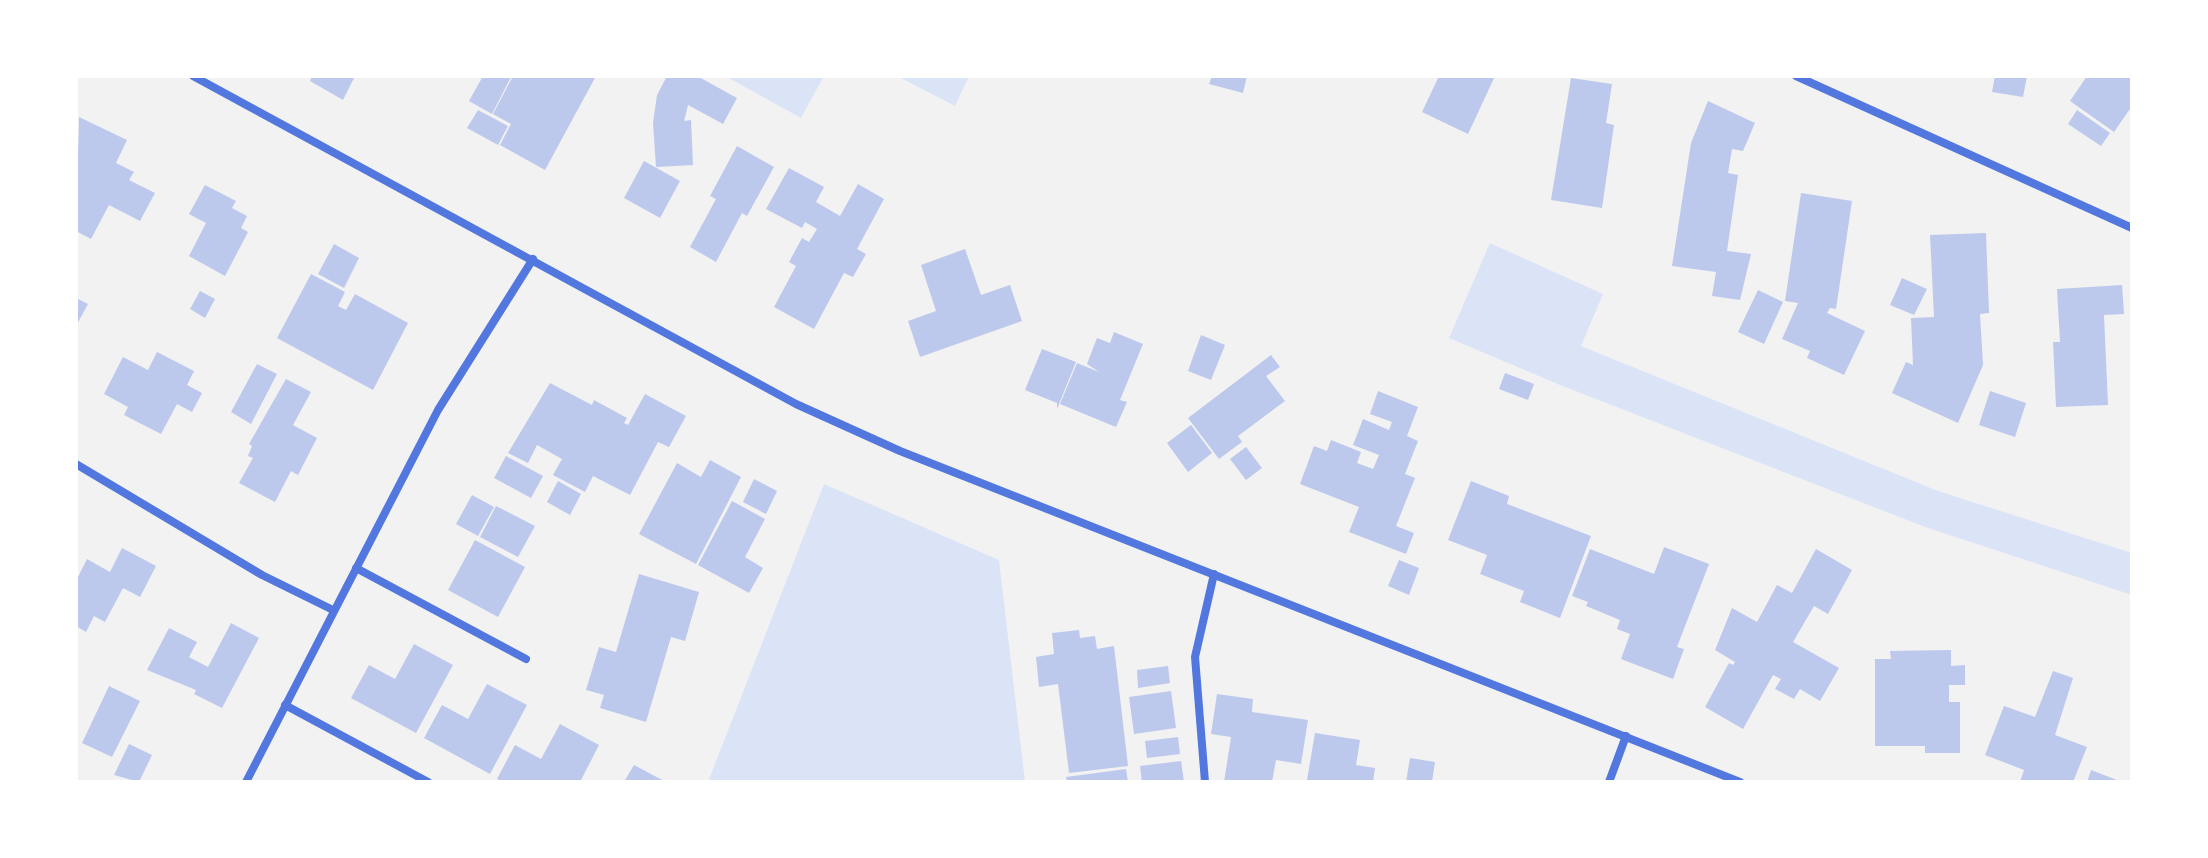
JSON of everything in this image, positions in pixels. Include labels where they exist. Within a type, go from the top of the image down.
[{"type":"street","points":[[193,76],[796,404],[900,451],[1740,782]]},
{"type":"street","points":[[1796,76],[2132,228]]},
{"type":"street","points":[[246,782],[438,410],[533,259]]},
{"type":"street","points":[[76,464],[262,575],[333,610]]},
{"type":"street","points":[[356,568],[526,659]]},
{"type":"street","points":[[1205,782],[1195,657],[1214,574]]},
{"type":"street","points":[[285,705],[428,782]]},
{"type":"street","points":[[1609,782],[1626,736]]},
{"type":"shaded area","points":[[725,76],[824,76],[801,118]]},
{"type":"shaded area","points":[[897,76],[969,76],[955,106]]},
{"type":"shaded area","points":[[1490,243],[1603,294],[1581,346],[1938,491],[2132,553],[2132,595],[1925,527],[1560,385],[1449,338]]},
{"type":"shaded area","points":[[824,484],[999,560],[1025,782],[708,782]]},
{"type":"building","points":[[312,76],[355,76],[343,100],[310,81]]},
{"type":"building","points":[[483,76],[511,77],[492,114],[469,101]]},
{"type":"building","points":[[513,76],[596,76],[545,170],[500,145],[511,124],[493,114]]},
{"type":"building","points":[[667,76],[697,76],[737,98],[723,124],[688,105],[684,121],[691,120],[693,165],[656,167],[653,123],[657,95]]},
{"type":"building","points":[[1212,76],[1247,76],[1243,93],[1209,84]]},
{"type":"building","points":[[1439,76],[1495,76],[1468,134],[1422,112]]},
{"type":"building","points":[[1995,76],[2027,76],[2023,97],[1992,92]]},
{"type":"building","points":[[2087,76],[2132,76],[2132,106],[2114,132],[2070,101]]},
{"type":"building","points":[[1571,78],[1612,84],[1606,123],[1614,125],[1602,208],[1551,200]]},
{"type":"building","points":[[1708,101],[1755,123],[1743,151],[1732,149],[1728,173],[1738,175],[1727,251],[1751,254],[1740,300],[1712,296],[1716,272],[1672,266],[1691,143]]},
{"type":"building","points":[[478,110],[508,126],[498,145],[467,128]]},
{"type":"building","points":[[2077,110],[2110,133],[2101,146],[2068,124]]},
{"type":"building","points":[[79,117],[127,140],[116,163],[134,172],[129,180],[155,193],[140,221],[109,205],[91,239],[76,231]]},
{"type":"building","points":[[737,146],[774,167],[747,216],[742,213],[716,262],[690,247],[716,199],[710,196]]},
{"type":"building","points":[[644,161],[680,181],[660,218],[624,198]]},
{"type":"building","points":[[789,168],[824,187],[816,202],[840,216],[858,184],[884,199],[857,249],[866,254],[853,277],[844,273],[814,329],[774,307],[796,266],[789,262],[802,238],[809,242],[817,229],[805,222],[802,228],[766,209]]},
{"type":"building","points":[[205,185],[236,201],[232,208],[247,216],[241,228],[248,232],[225,276],[189,256],[206,223],[189,214]]},
{"type":"building","points":[[1801,193],[1852,201],[1836,309],[1830,308],[1827,313],[1865,331],[1844,375],[1807,358],[1810,351],[1782,339],[1798,303],[1785,301]]},
{"type":"building","points":[[1986,233],[1989,313],[1980,314],[1983,365],[1958,423],[1892,393],[1906,362],[1913,365],[1911,318],[1934,317],[1930,235]]},
{"type":"building","points":[[334,244],[359,258],[344,288],[318,274]]},
{"type":"building","points":[[965,249],[981,295],[1010,285],[1022,321],[920,357],[908,321],[936,311],[921,265]]},
{"type":"building","points":[[311,274],[345,292],[338,306],[346,310],[355,294],[408,323],[373,390],[277,338]]},
{"type":"building","points":[[1902,278],[1927,289],[1914,315],[1890,305]]},
{"type":"building","points":[[2122,285],[2124,314],[2104,315],[2108,405],[2056,407],[2053,342],[2060,342],[2057,289]]},
{"type":"building","points":[[1758,290],[1783,302],[1764,344],[1738,332]]},
{"type":"building","points":[[200,291],[215,299],[205,318],[190,309]]},
{"type":"building","points":[[76,298],[88,304],[76,326]]},
{"type":"building","points":[[1114,332],[1143,344],[1120,400],[1127,402],[1116,427],[1060,404],[1077,363],[1099,372],[1087,364],[1097,338],[1110,343]]},
{"type":"building","points":[[1201,335],[1225,345],[1211,380],[1188,371]]},
{"type":"building","points":[[1042,349],[1076,362],[1057,409],[1057,403],[1025,390]]},
{"type":"building","points":[[157,352],[194,371],[187,385],[202,393],[192,412],[177,404],[161,434],[124,415],[128,407],[104,394],[123,357],[148,370]]},
{"type":"building","points":[[1271,355],[1280,367],[1266,376],[1285,401],[1238,436],[1242,442],[1219,459],[1188,418]]},
{"type":"building","points":[[257,364],[277,374],[251,424],[231,412]]},
{"type":"building","points":[[1505,373],[1534,384],[1528,400],[1499,389]]},
{"type":"building","points":[[286,379],[311,392],[293,425],[317,438],[298,475],[291,471],[275,502],[239,483],[253,458],[248,456],[252,446],[249,444]]},
{"type":"building","points":[[550,383],[592,405],[594,400],[627,418],[624,423],[628,425],[645,394],[686,416],[669,447],[658,442],[630,495],[593,476],[585,492],[553,475],[562,459],[537,445],[528,463],[508,453]]},
{"type":"building","points":[[1378,391],[1418,407],[1407,436],[1418,441],[1405,474],[1415,478],[1396,526],[1414,533],[1406,554],[1349,532],[1359,507],[1300,484],[1314,446],[1327,451],[1331,440],[1361,452],[1357,463],[1373,469],[1379,455],[1353,445],[1363,419],[1389,430],[1392,422],[1370,414]]},
{"type":"building","points":[[1990,391],[2026,403],[2015,437],[1979,425]]},
{"type":"building","points":[[1191,425],[1212,453],[1188,472],[1167,443]]},
{"type":"building","points":[[1246,447],[1262,468],[1246,480],[1230,459]]},
{"type":"building","points":[[506,456],[543,476],[531,498],[494,478]]},
{"type":"building","points":[[710,460],[741,477],[696,564],[639,534],[677,463],[701,477]]},
{"type":"building","points":[[754,479],[777,491],[766,514],[743,502]]},
{"type":"building","points":[[558,481],[581,494],[570,515],[547,502]]},
{"type":"building","points":[[1471,481],[1509,496],[1507,504],[1591,536],[1560,618],[1520,602],[1524,591],[1480,574],[1487,555],[1448,540]]},
{"type":"building","points":[[472,495],[494,507],[478,536],[456,524]]},
{"type":"building","points":[[732,501],[765,519],[745,557],[763,568],[749,593],[698,565]]},
{"type":"building","points":[[496,506],[535,526],[518,557],[480,537]]},
{"type":"building","points":[[475,540],[525,567],[498,617],[448,590]]},
{"type":"building","points":[[1664,547],[1709,564],[1677,647],[1684,649],[1673,679],[1621,659],[1630,634],[1617,629],[1620,620],[1586,606],[1588,602],[1572,596],[1590,549],[1654,574]]},
{"type":"building","points":[[122,548],[156,566],[140,597],[123,588],[105,622],[94,616],[86,632],[76,626],[76,581],[87,559],[110,572]]},
{"type":"building","points":[[1816,549],[1852,570],[1828,614],[1814,606],[1793,642],[1839,668],[1820,701],[1800,689],[1794,699],[1775,689],[1781,679],[1773,675],[1743,729],[1705,707],[1729,663],[1733,665],[1735,662],[1715,650],[1732,608],[1757,622],[1777,585],[1792,593]]},
{"type":"building","points":[[1399,560],[1419,568],[1409,595],[1388,586]]},
{"type":"building","points":[[639,574],[699,592],[685,641],[671,637],[646,722],[600,708],[604,695],[586,690],[599,647],[616,652]]},
{"type":"building","points":[[231,623],[259,638],[222,708],[194,694],[196,690],[147,670],[169,628],[197,642],[189,657],[208,667]]},
{"type":"building","points":[[1079,630],[1080,638],[1095,636],[1097,649],[1114,646],[1128,766],[1069,773],[1058,684],[1039,687],[1036,657],[1054,654],[1052,633]]},
{"type":"building","points":[[414,644],[453,665],[416,733],[351,698],[369,665],[395,679]]},
{"type":"building","points":[[1951,650],[1951,666],[1965,665],[1965,685],[1949,685],[1949,702],[1960,702],[1960,753],[1925,753],[1925,746],[1875,746],[1875,659],[1891,659],[1890,651]]},
{"type":"building","points":[[1168,666],[1170,683],[1138,688],[1137,670]]},
{"type":"building","points":[[2053,671],[2073,678],[2055,735],[2087,747],[2073,782],[2020,782],[2024,770],[1985,755],[2004,706],[2035,717]]},
{"type":"building","points":[[487,684],[527,705],[490,774],[424,738],[442,705],[468,719]]},
{"type":"building","points":[[109,686],[140,701],[112,757],[82,743]]},
{"type":"building","points":[[1171,691],[1176,728],[1134,734],[1129,697]]},
{"type":"building","points":[[1217,694],[1253,699],[1252,712],[1308,720],[1301,764],[1276,760],[1272,782],[1224,782],[1231,737],[1211,734]]},
{"type":"building","points":[[560,724],[599,745],[580,782],[504,782],[497,779],[515,745],[541,759]]},
{"type":"building","points":[[1315,733],[1360,740],[1356,765],[1375,768],[1373,782],[1307,780]]},
{"type":"building","points":[[1178,737],[1180,754],[1147,758],[1145,741]]},
{"type":"building","points":[[129,744],[152,755],[139,782],[114,775]]},
{"type":"building","points":[[1410,758],[1435,762],[1432,782],[1406,782]]},
{"type":"building","points":[[1181,761],[1184,782],[1142,782],[1140,766]]},
{"type":"building","points":[[634,765],[666,782],[624,782]]},
{"type":"building","points":[[1126,769],[1128,782],[1067,782],[1066,777]]},
{"type":"building","points":[[2091,770],[2122,782],[2087,782]]}]
